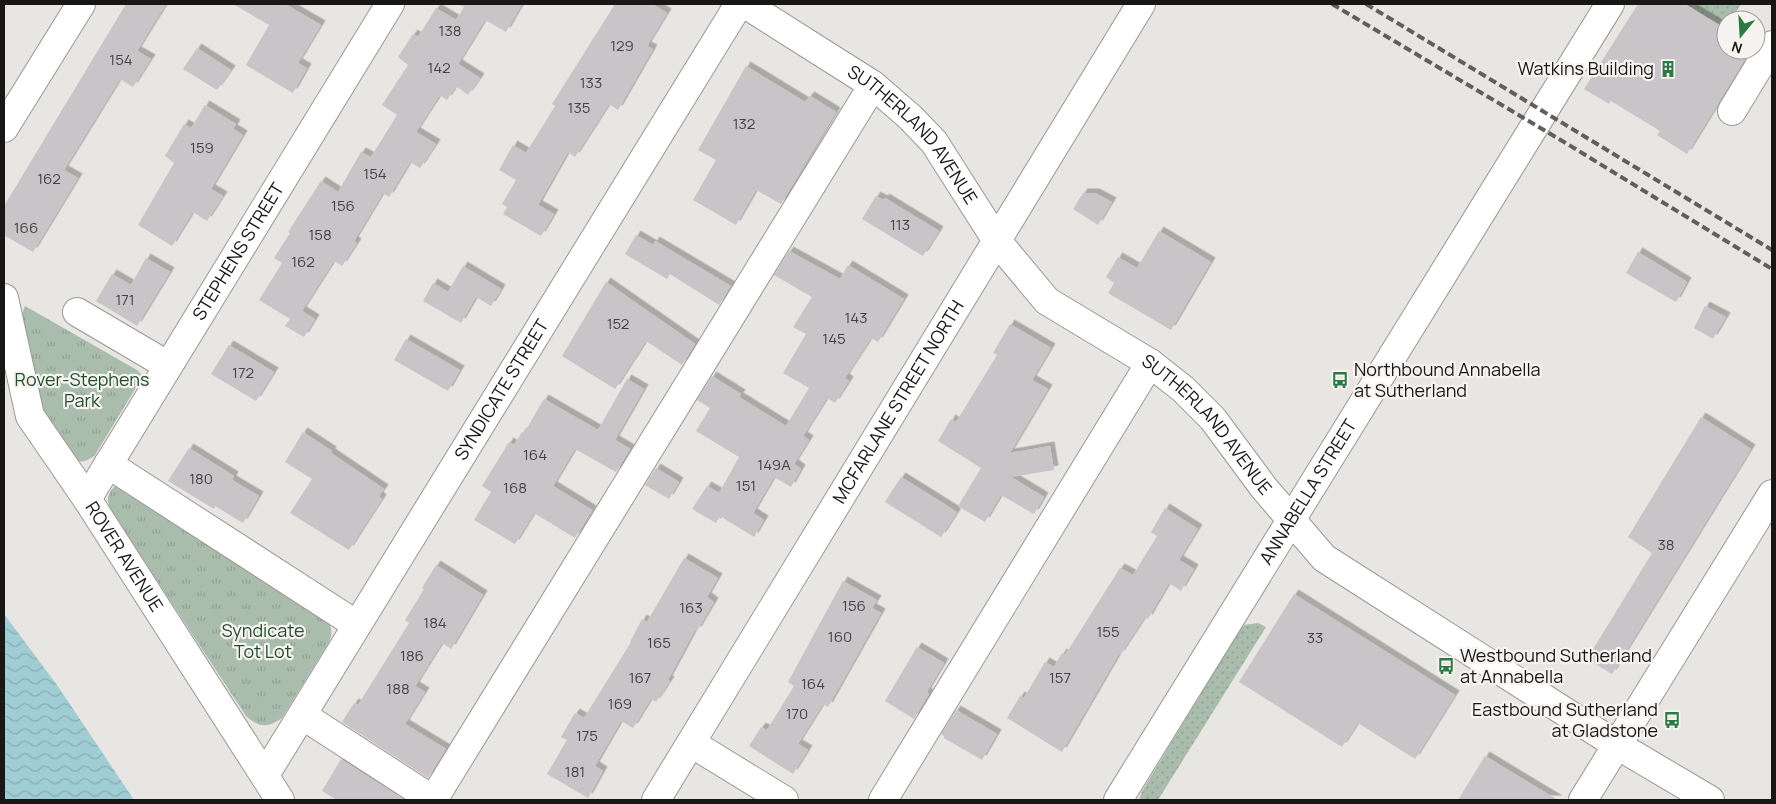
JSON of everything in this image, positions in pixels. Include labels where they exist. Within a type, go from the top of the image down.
[{"type":"street","points":[[4,128],[81,4]]},
{"type":"street","name":"STEPHENS STREET","points":[[87,499],[167,365],[390,4]]},
{"type":"street","name":"SYNDICATE STREET","points":[[265,775],[739,4]]},
{"type":"street","name":"SUTHERLAND AVENUE","points":[[745,4],[873,85],[910,116],[934,142],[997,241],[1047,300],[1150,363],[1183,389],[1213,419],[1264,488],[1324,558],[1617,745],[1710,800]]},
{"type":"street","name":"MCFARLANE STREET NORTH","points":[[656,800],[1141,4]]},
{"type":"street","name":"ANNABELLA STREET","points":[[1118,800],[1610,4]]},
{"type":"street","points":[[1732,111],[1772,45]]},
{"type":"street","points":[[302,715],[432,800],[873,85]]},
{"type":"street","name":"ROVER AVENUE","points":[[4,298],[30,416],[87,499],[280,800]]},
{"type":"street","points":[[77,312],[167,365]]},
{"type":"street","points":[[883,800],[1150,363]]},
{"type":"street","points":[[108,464],[357,625]]},
{"type":"street","points":[[1583,800],[1772,494]]},
{"type":"street","points":[[691,743],[784,800]]},
{"type":"green space","points":[[1685,4],[1741,4],[1737,10],[1716,10],[1716,23]]},
{"type":"green space","name":"Rover-Stephens Park","points":[[25,306],[141,374],[135,389],[95,455],[81,462],[71,460],[39,405],[21,317]]},
{"type":"green space","name":"Syndicate Tot Lot","points":[[118,483],[325,617],[331,629],[329,642],[282,718],[272,724],[260,725],[246,716],[111,510],[108,502],[109,494]]},
{"type":"green space","points":[[1258,623],[1266,627],[1158,800],[1139,800],[1142,791],[1239,631],[1244,625]]},
{"type":"water","points":[[4,614],[57,685],[134,800],[4,800]]},
{"type":"building","points":[[126,4],[166,4],[137,51],[151,59],[133,87],[120,79],[64,170],[78,178],[33,252],[4,235],[4,206]]},
{"type":"building","points":[[233,4],[285,4],[321,25],[298,63],[307,68],[293,93],[246,65],[269,25]]},
{"type":"building","points":[[457,4],[522,4],[506,32],[485,20],[458,64],[480,78],[468,95],[456,86],[447,100],[440,95],[416,132],[436,144],[420,168],[410,162],[389,197],[383,193],[354,241],[357,243],[342,266],[334,261],[302,311],[315,319],[304,337],[285,326],[290,319],[259,300],[282,263],[274,258],[290,233],[288,232],[321,181],[338,192],[361,152],[371,157],[397,115],[382,105],[408,65],[398,57],[413,34],[418,37],[436,8],[456,20],[464,7]]},
{"type":"building","points":[[615,4],[652,4],[667,13],[647,46],[653,49],[618,110],[609,104],[575,157],[568,152],[538,205],[554,214],[541,236],[503,214],[507,207],[502,204],[516,180],[499,170],[513,145],[526,153],[555,106],[552,104]]},
{"type":"building","name":"Watkins Building","points":[[1638,4],[1685,4],[1716,23],[1716,60],[1745,60],[1687,154],[1657,135],[1660,131],[1611,101],[1609,104],[1584,89]]},
{"type":"building","points":[[197,48],[231,70],[217,90],[183,69]]},
{"type":"building","points":[[746,66],[805,102],[810,96],[836,112],[781,204],[756,190],[736,225],[693,200],[716,160],[698,150]]},
{"type":"building","points":[[205,105],[236,124],[233,129],[243,135],[211,189],[223,196],[207,221],[193,212],[172,246],[138,225],[174,163],[165,156],[184,124],[191,128]]},
{"type":"building","points":[[1083,193],[1095,193],[1112,202],[1098,225],[1073,209]]},
{"type":"building","points":[[876,196],[883,200],[885,198],[939,231],[923,256],[862,219]]},
{"type":"building","points":[[1159,231],[1211,262],[1171,330],[1108,293],[1114,283],[1106,277],[1118,257],[1137,268]]},
{"type":"building","points":[[636,235],[653,245],[655,241],[731,286],[719,305],[670,274],[667,279],[625,254]]},
{"type":"building","points":[[789,251],[840,279],[848,265],[904,299],[878,342],[871,338],[845,378],[849,381],[835,403],[827,398],[803,436],[809,440],[794,464],[801,469],[791,487],[774,477],[753,513],[764,520],[754,537],[720,516],[716,523],[692,509],[707,486],[719,493],[739,457],[696,431],[710,408],[697,400],[712,376],[741,394],[739,397],[786,426],[809,388],[783,373],[806,334],[793,327],[812,297],[774,275]]},
{"type":"building","points":[[1638,252],[1687,282],[1676,302],[1626,273]]},
{"type":"building","points":[[146,258],[170,272],[137,326],[96,301],[112,274],[131,285]]},
{"type":"building","points":[[463,266],[501,289],[491,306],[476,297],[461,323],[423,301],[433,283],[448,292]]},
{"type":"building","points":[[606,282],[695,344],[682,365],[646,341],[615,389],[562,356]]},
{"type":"building","points":[[1705,306],[1726,317],[1713,339],[1694,328]]},
{"type":"building","points":[[1010,324],[1051,348],[1032,380],[1048,389],[1010,453],[1050,446],[1054,470],[1011,477],[1044,497],[1034,514],[1001,495],[985,522],[958,506],[981,468],[938,441],[951,419],[956,422],[997,355],[993,353]]},
{"type":"building","points":[[406,339],[460,370],[448,391],[394,360]]},
{"type":"building","points":[[229,345],[274,372],[256,401],[211,374]]},
{"type":"building","points":[[627,379],[644,389],[615,440],[630,449],[616,472],[575,449],[553,486],[592,510],[575,538],[534,513],[515,544],[474,520],[491,492],[482,486],[509,442],[514,445],[522,432],[524,433],[544,399],[598,430]]},
{"type":"building","points":[[1701,417],[1751,449],[1612,674],[1587,659],[1652,553],[1628,537]]},
{"type":"building","points":[[303,432],[384,489],[379,496],[382,499],[349,550],[290,513],[312,479],[285,462]]},
{"type":"building","points":[[189,448],[234,476],[232,480],[259,496],[243,523],[215,506],[214,509],[168,481]]},
{"type":"building","points":[[656,468],[679,482],[669,499],[645,485]]},
{"type":"building","points":[[901,477],[957,512],[941,537],[885,502]]},
{"type":"building","points":[[1165,508],[1198,529],[1179,560],[1194,569],[1181,591],[1169,583],[1148,619],[1145,617],[1119,654],[1062,752],[1007,718],[1020,696],[1024,698],[1045,662],[1054,667],[1062,653],[1065,655],[1120,568],[1133,575],[1157,536],[1151,532]]},
{"type":"building","points":[[684,558],[718,578],[707,597],[714,602],[697,631],[695,630],[668,680],[670,681],[656,702],[651,699],[633,728],[621,721],[595,766],[603,771],[588,798],[547,774],[567,740],[561,737],[575,713],[584,718],[631,642],[642,619],[647,622]]},
{"type":"building","points":[[436,565],[483,595],[451,649],[442,643],[415,686],[425,692],[405,724],[446,749],[428,778],[342,722],[354,703],[358,705],[409,623],[405,620]]},
{"type":"building","points":[[843,581],[877,600],[872,608],[881,613],[828,707],[823,704],[798,744],[808,750],[793,774],[749,746],[761,727],[767,730],[794,686],[788,682]]},
{"type":"building","points":[[1294,594],[1455,695],[1415,759],[1358,723],[1342,747],[1239,682]]},
{"type":"building","points":[[917,647],[944,663],[914,719],[885,701]]},
{"type":"building","points":[[956,710],[997,734],[982,760],[944,738],[941,734]]},
{"type":"building","points":[[1485,756],[1558,800],[1458,800]]},
{"type":"building","points":[[341,759],[405,800],[337,800],[322,791]]},
{"type":"railway","points":[[1332,4],[1772,269]]},
{"type":"railway","points":[[1366,4],[1772,250]]},
{"type":"place","name":"Watkins Building","points":[[1668,69]]},
{"type":"place","name":"Northbound Annabella at Sutherland","points":[[1340,380]]},
{"type":"place","name":"Westbound Sutherland at Annabella","points":[[1446,666]]},
{"type":"place","name":"Eastbound Sutherland at Gladstone","points":[[1672,720]]}]
